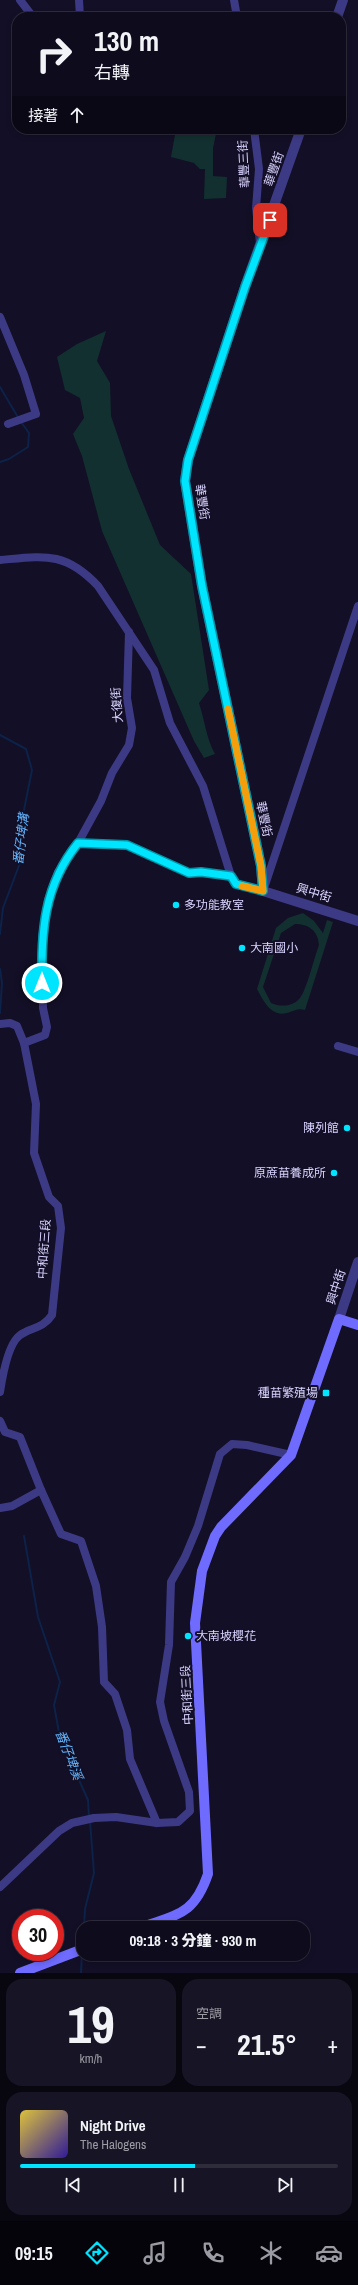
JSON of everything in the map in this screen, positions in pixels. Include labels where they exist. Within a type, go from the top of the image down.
[{"type":"main road","points":[[339,1319],[358,1325]]},
{"type":"main road","name":"中和街三段","points":[[159,1921],[186,1911],[201,1894],[208,1874],[195,1623],[199,1590],[206,1560],[220,1527],[290,1455],[339,1319]]},
{"type":"main road","points":[[20,1973],[76,1952]]},
{"type":"street","points":[[20,0],[29,12]]},
{"type":"street","points":[[79,0],[80,12]]},
{"type":"street","points":[[234,0],[236,12]]},
{"type":"street","points":[[339,12],[343,0]]},
{"type":"street","name":"華豐三街","points":[[255,134],[259,169],[256,208],[261,246]]},
{"type":"street","name":"華豐街","points":[[263,891],[261,866],[202,586],[185,481],[188,460],[245,287],[261,246],[299,134]]},
{"type":"street","points":[[0,318],[24,375],[36,414],[8,424]]},
{"type":"street","points":[[0,560],[39,556],[53,557],[65,561],[87,574],[98,586],[114,613],[129,632],[154,670],[170,723],[203,786],[231,876],[236,884],[263,891],[358,606]]},
{"type":"street","name":"大復街","points":[[24,1044],[45,1035],[47,1027],[43,1008],[42,937],[48,900],[58,872],[78,843],[101,801],[112,773],[129,746],[132,728],[127,698],[129,632]]},
{"type":"street","points":[[78,843],[127,845],[189,873],[201,872],[231,876]]},
{"type":"street","name":"興中街","points":[[263,891],[358,920]]},
{"type":"street","name":"中和街三段","points":[[0,1024],[10,1023],[17,1026],[24,1044],[36,1104],[34,1153],[49,1197],[58,1206],[61,1228],[52,1315],[47,1323],[19,1336],[12,1346],[0,1392]]},
{"type":"street","points":[[338,1046],[358,1052]]},
{"type":"street","name":"興中街","points":[[339,1319],[358,1262]]},
{"type":"street","points":[[0,1421],[5,1432],[20,1437],[41,1490],[62,1534],[81,1541],[96,1586],[102,1627],[104,1682],[115,1694],[127,1730],[130,1759],[157,1822]]},
{"type":"street","name":"中和街三段","points":[[0,1887],[59,1831],[72,1822],[94,1818],[116,1817],[157,1822],[178,1822],[190,1811],[189,1792],[164,1720],[160,1702],[169,1645],[170,1582],[186,1556],[198,1526],[220,1454],[232,1444],[247,1444],[290,1455]]},
{"type":"street","points":[[0,1508],[12,1506],[41,1490]]},
{"type":"green space","points":[[175,134],[216,134],[213,148],[213,176],[227,177],[226,198],[204,199],[205,169],[200,169],[194,163],[171,157]]},
{"type":"green space","points":[[106,331],[97,361],[110,383],[111,416],[129,469],[160,545],[191,574],[209,690],[199,703],[208,736],[215,754],[204,758],[194,741],[102,531],[82,456],[73,434],[84,418],[80,398],[65,390],[57,357],[77,344]]},
{"type":"green space","points":[[303,913],[314,921],[323,933],[327,920],[333,922],[305,1010],[299,1009],[284,1014],[273,1011],[269,1008],[257,989],[276,928],[288,918]],"holes":[[[295,924],[300,924],[312,929],[317,935],[319,945],[303,994],[297,1001],[290,1005],[282,1006],[271,1003],[263,987],[281,933]]]},
{"type":"waterway","name":"番仔埤溝","points":[[0,387],[19,419]]},
{"type":"waterway","name":"番仔埤溝","points":[[0,462],[9,459],[28,447],[29,433],[21,422]]},
{"type":"waterway","name":"番仔埤溝","points":[[0,735],[26,749],[32,770],[19,835],[20,863],[3,908],[0,934]]},
{"type":"waterway","name":"番仔埤溝","points":[[0,969],[2,983],[0,1013]]},
{"type":"waterway","name":"番仔埤溪","points":[[24,1536],[38,1617],[60,1682],[54,1705],[60,1738],[88,1800],[89,1817]]},
{"type":"waterway","name":"番仔埤溪","points":[[84,1921],[85,1909],[94,1873],[90,1821]]},
{"type":"waterway","name":"番仔埤溪","points":[[81,1973],[82,1961]]},
{"type":"slow traffic","points":[[228,709],[261,866],[263,891],[242,886]]},
{"type":"place","name":"多功能教室","points":[[176,905]]},
{"type":"place","name":"大南國小","points":[[242,948]]},
{"type":"place","name":"陳列館","points":[[347,1128]]},
{"type":"place","name":"原蔗苗養成所","points":[[334,1173]]},
{"type":"place","name":"種苗繁殖場","points":[[326,1393]]},
{"type":"place","name":"大南坡櫻花","points":[[188,1636]]},
{"type":"route","points":[[42,983],[42,937],[48,900],[58,872],[68,855],[78,843],[127,845],[189,873],[201,872],[231,876],[236,884],[263,891],[261,866],[202,586],[185,481],[188,460],[245,287],[270,220]]}]
